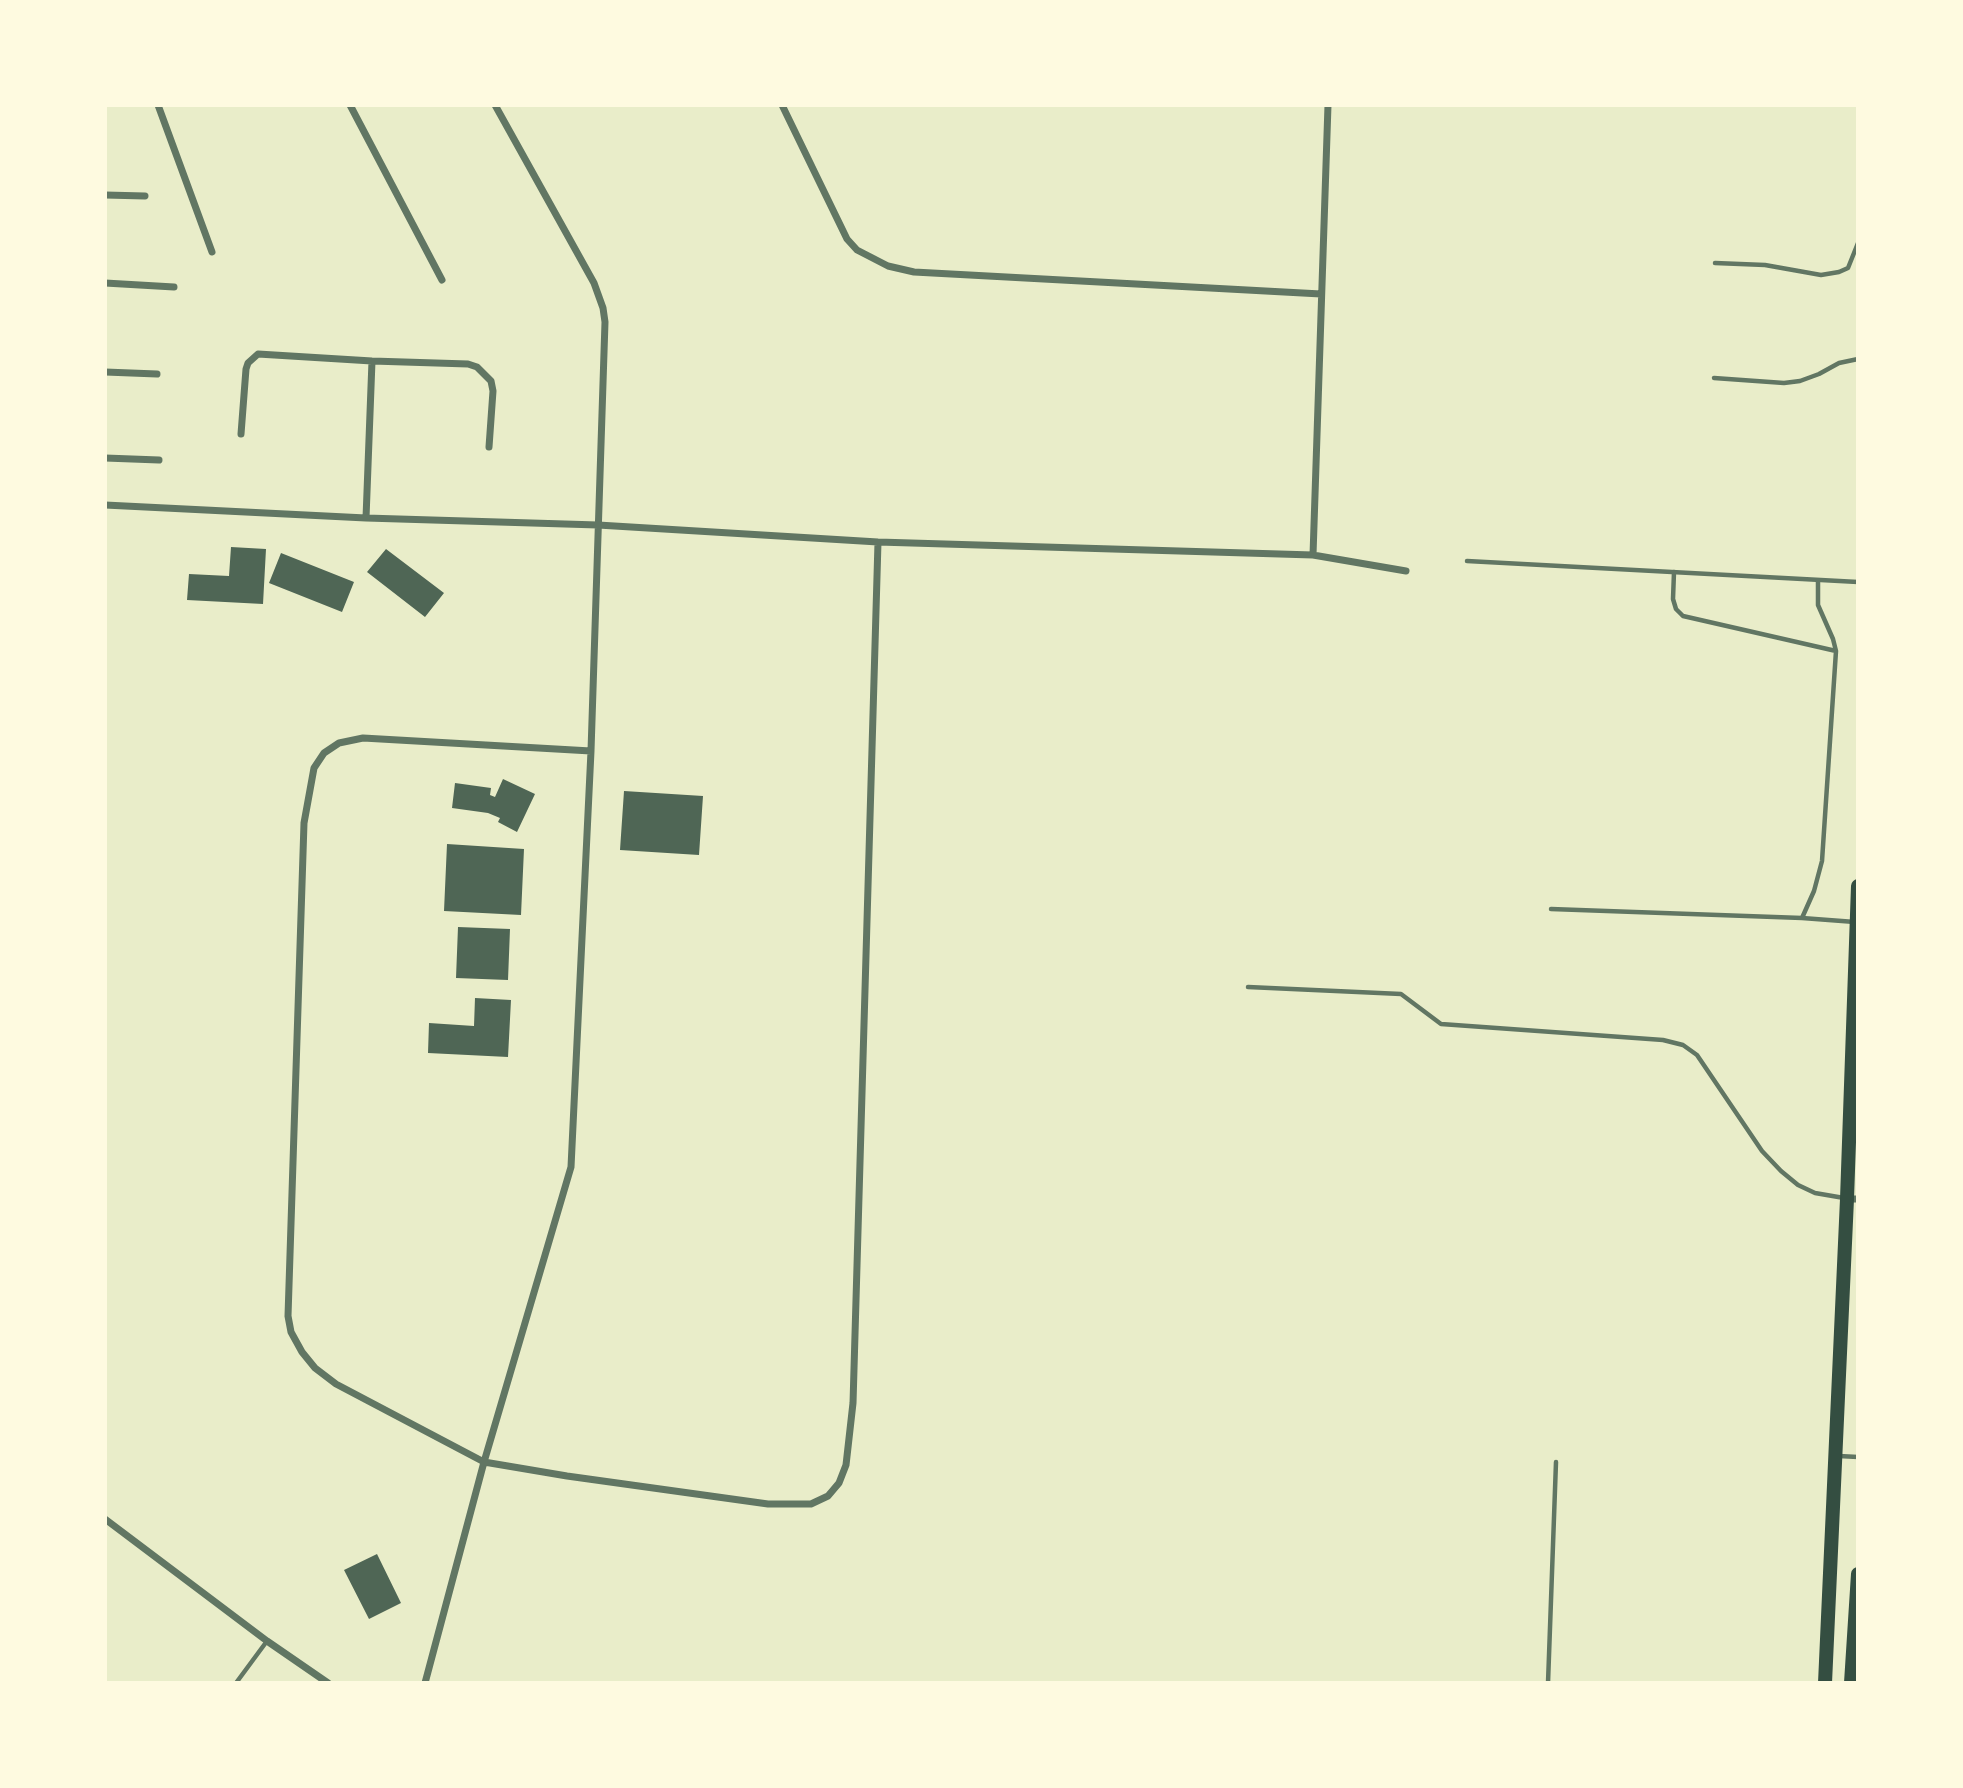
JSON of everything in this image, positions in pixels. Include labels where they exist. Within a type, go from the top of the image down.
[{"type":"main road","points":[[1825,1683],[1834,1456],[1853,1199],[1858,886]]},
{"type":"main road","points":[[1854,1677],[1858,1574]]},
{"type":"street","points":[[158,105],[212,253]]},
{"type":"street","points":[[350,105],[442,279]]},
{"type":"street","points":[[425,1683],[484,1462],[571,1167],[590,751],[605,322],[594,283],[495,105]]},
{"type":"street","points":[[782,105],[847,239],[857,250],[888,266],[914,272],[1321,294]]},
{"type":"street","points":[[1313,555],[1328,105]]},
{"type":"street","points":[[105,195],[145,196]]},
{"type":"street","points":[[105,283],[174,286]]},
{"type":"street","points":[[241,434],[246,369],[248,363],[258,354],[468,364],[477,367],[491,381],[493,391],[489,447]]},
{"type":"street","points":[[366,518],[372,361]]},
{"type":"street","points":[[105,372],[156,374]]},
{"type":"street","points":[[105,458],[159,460]]},
{"type":"street","points":[[105,505],[366,518],[598,525],[878,542],[1313,555],[1406,571]]},
{"type":"street","points":[[590,751],[363,738],[338,743],[324,753],[314,768],[304,823],[288,1316],[291,1332],[315,1368],[336,1384],[484,1462],[768,1504],[811,1504],[828,1496],[839,1483],[846,1465],[853,1403],[878,542]]},
{"type":"street","points":[[105,1519],[267,1641],[328,1683]]},
{"type":"lane","points":[[1715,263],[1765,265],[1821,275],[1849,268],[1858,243]]},
{"type":"lane","points":[[1714,377],[1784,383],[1800,381],[1839,363],[1858,359]]},
{"type":"lane","points":[[1467,561],[1858,582]]},
{"type":"lane","points":[[1674,572],[1672,599],[1683,616],[1836,651]]},
{"type":"lane","points":[[1802,918],[1814,891],[1822,861],[1836,651],[1818,605],[1818,580]]},
{"type":"lane","points":[[1551,909],[1857,922]]},
{"type":"lane","points":[[1248,987],[1401,994],[1441,1024],[1663,1040],[1683,1045],[1697,1055],[1762,1151],[1781,1171],[1798,1185],[1815,1193],[1853,1199]]},
{"type":"lane","points":[[1834,1456],[1858,1457]]},
{"type":"lane","points":[[1548,1683],[1556,1462]]},
{"type":"lane","points":[[236,1683],[267,1641]]},
{"type":"building","points":[[231,547],[266,549],[263,604],[187,600],[189,574],[229,576]]},
{"type":"building","points":[[386,549],[444,593],[425,617],[367,572]]},
{"type":"building","points":[[281,553],[354,582],[342,612],[269,583]]},
{"type":"building","points":[[503,779],[535,794],[517,832],[498,822],[500,818],[488,813],[452,808],[455,783],[491,788],[490,795],[495,797]]},
{"type":"building","points":[[624,791],[703,796],[699,855],[620,850]]},
{"type":"building","points":[[447,844],[524,849],[521,915],[444,911]]},
{"type":"building","points":[[458,927],[510,929],[508,980],[456,978]]},
{"type":"building","points":[[475,998],[511,1000],[508,1057],[428,1053],[429,1023],[474,1026]]},
{"type":"building","points":[[377,1554],[401,1603],[369,1619],[344,1570]]}]
